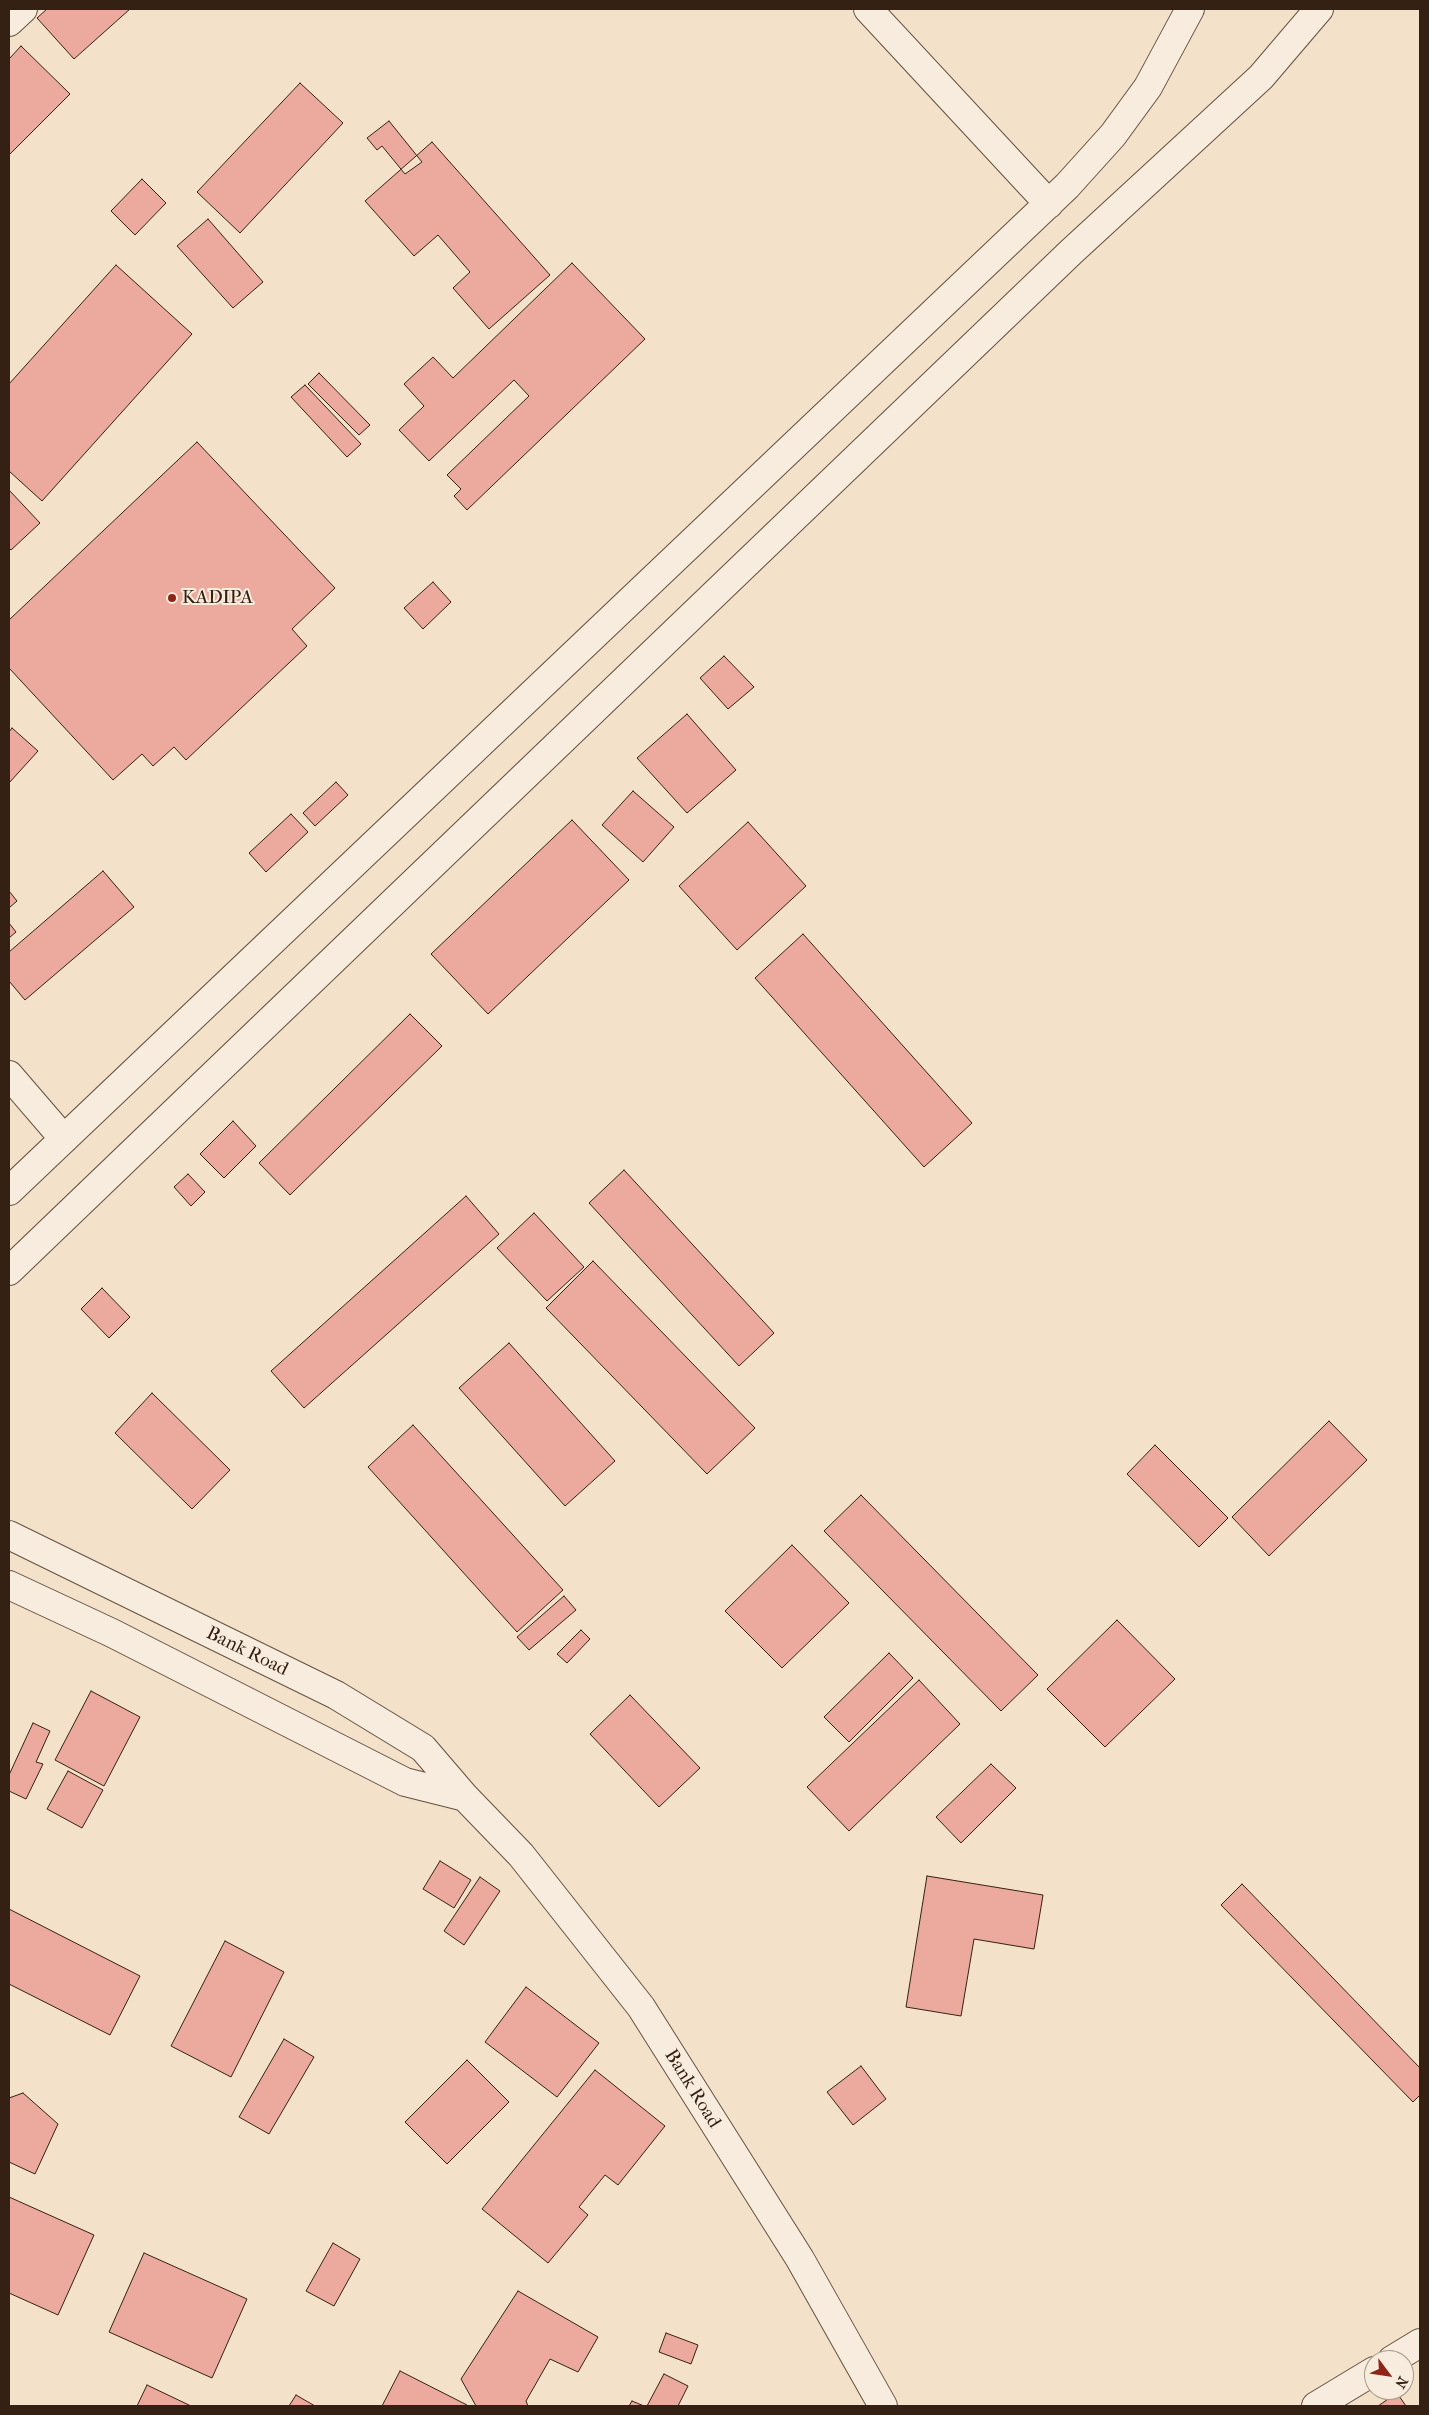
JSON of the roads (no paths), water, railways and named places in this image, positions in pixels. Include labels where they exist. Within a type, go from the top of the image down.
[{"type":"street","points":[[9,22],[23,9]]},
{"type":"street","points":[[868,9],[1049,204]]},
{"type":"street","points":[[9,1191],[1049,204],[1113,135],[1131,111],[1148,87],[1190,9]]},
{"type":"street","points":[[9,1271],[1064,259],[1261,77],[1319,9]]},
{"type":"street","points":[[9,1075],[64,1139]]},
{"type":"street","name":"Bank Road","points":[[9,1535],[336,1695],[423,1748],[465,1797],[521,1855],[641,2007],[800,2259],[883,2406]]},
{"type":"street","points":[[9,1585],[112,1632],[406,1782],[465,1797]]},
{"type":"street","points":[[1408,2350],[1420,2343]]},
{"type":"street","points":[[1316,2406],[1364,2377]]},
{"type":"place","name":"KADIPA","points":[[172,598]]}]
